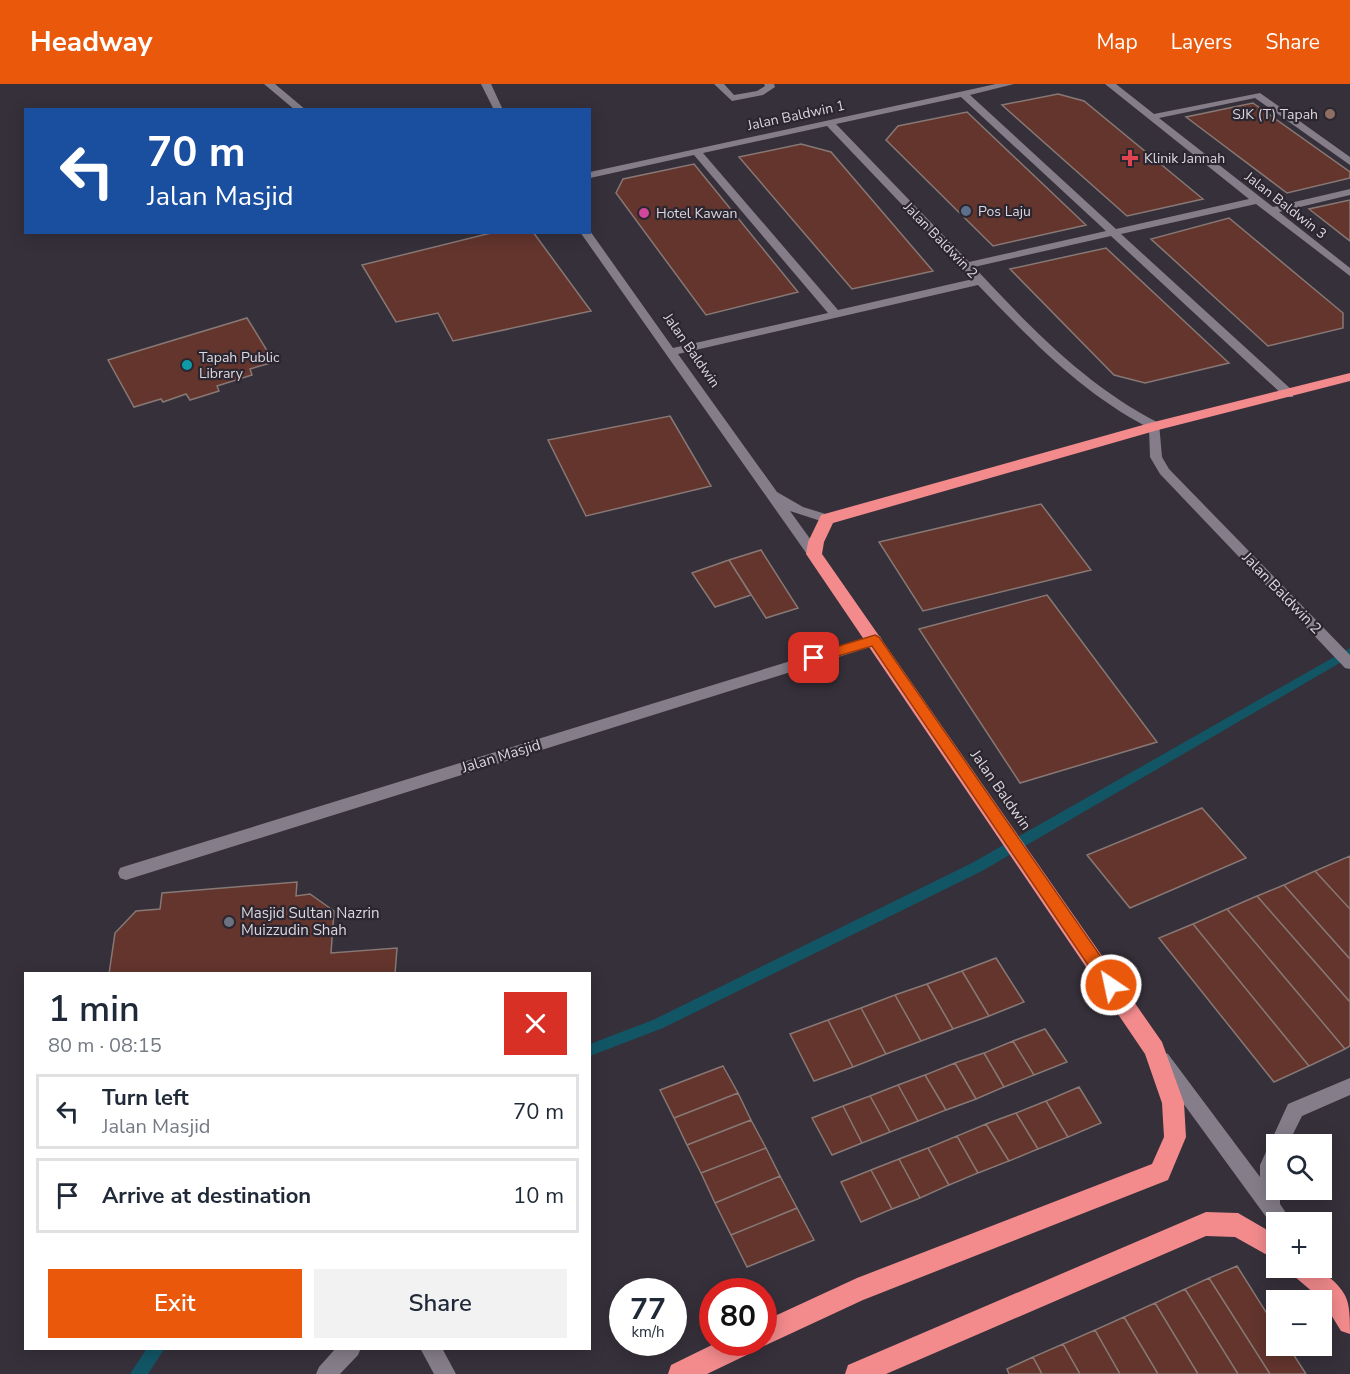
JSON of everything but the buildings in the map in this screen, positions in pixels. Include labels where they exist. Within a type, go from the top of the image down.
[{"type":"highway","points":[[814,554],[816,542],[827,519],[1155,426],[1289,394],[1350,376]]},
{"type":"highway","name":"Jalan Baldwin","points":[[777,1328],[857,1290],[1160,1172],[1175,1137],[1173,1102],[1154,1049],[814,554]]},
{"type":"highway","points":[[857,1374],[1206,1224],[1238,1225],[1266,1242]]},
{"type":"highway","points":[[1313,1278],[1327,1290]]},
{"type":"highway","points":[[1332,1296],[1350,1322]]},
{"type":"highway","points":[[680,1374],[717,1356]]},
{"type":"street","points":[[269,84],[299,108]]},
{"type":"street","points":[[486,84],[499,108]]},
{"type":"street","points":[[719,84],[732,98],[760,93],[770,87],[769,84]]},
{"type":"street","name":"Jalan Baldwin 1","points":[[591,175],[1009,84]]},
{"type":"street","name":"Jalan Baldwin 3","points":[[1110,84],[1350,273]]},
{"type":"street","points":[[963,94],[1289,394]]},
{"type":"street","points":[[1152,117],[1257,95],[1350,162]]},
{"type":"street","name":"Jalan Baldwin 2","points":[[828,122],[1054,358],[1098,394],[1155,426],[1156,457],[1164,471],[1350,664]]},
{"type":"street","points":[[696,151],[834,313]]},
{"type":"street","points":[[1271,211],[1350,192]]},
{"type":"street","points":[[966,266],[1258,200]]},
{"type":"street","name":"Jalan Baldwin","points":[[586,234],[814,554]]},
{"type":"street","points":[[670,352],[980,280]]},
{"type":"street","points":[[768,491],[798,510],[827,519]]},
{"type":"street","name":"Jalan Masjid","points":[[126,873],[875,640]]},
{"type":"street","points":[[1154,1049],[1274,1212]]},
{"type":"street","points":[[1284,1134],[1295,1110],[1350,1086]]},
{"type":"street","points":[[326,1374],[349,1350]]},
{"type":"street","points":[[431,1350],[446,1374]]},
{"type":"waterway","points":[[591,1050],[658,1024],[977,867],[1350,652]]},
{"type":"waterway","points":[[138,1374],[156,1350]]},
{"type":"place","name":"SJK (T) Tapah","points":[[1330,114]]},
{"type":"place","name":"Klinik Jannah","points":[[1130,158]]},
{"type":"place","name":"Pos Laju","points":[[966,211]]},
{"type":"place","name":"Hotel Kawan","points":[[644,213]]},
{"type":"place","name":"Tapah Public Library","points":[[187,365]]},
{"type":"place","name":"Masjid Sultan Nazrin Muizzudin Shah","points":[[229,922]]},
{"type":"route","points":[[814,658],[875,640],[1111,985]]}]
